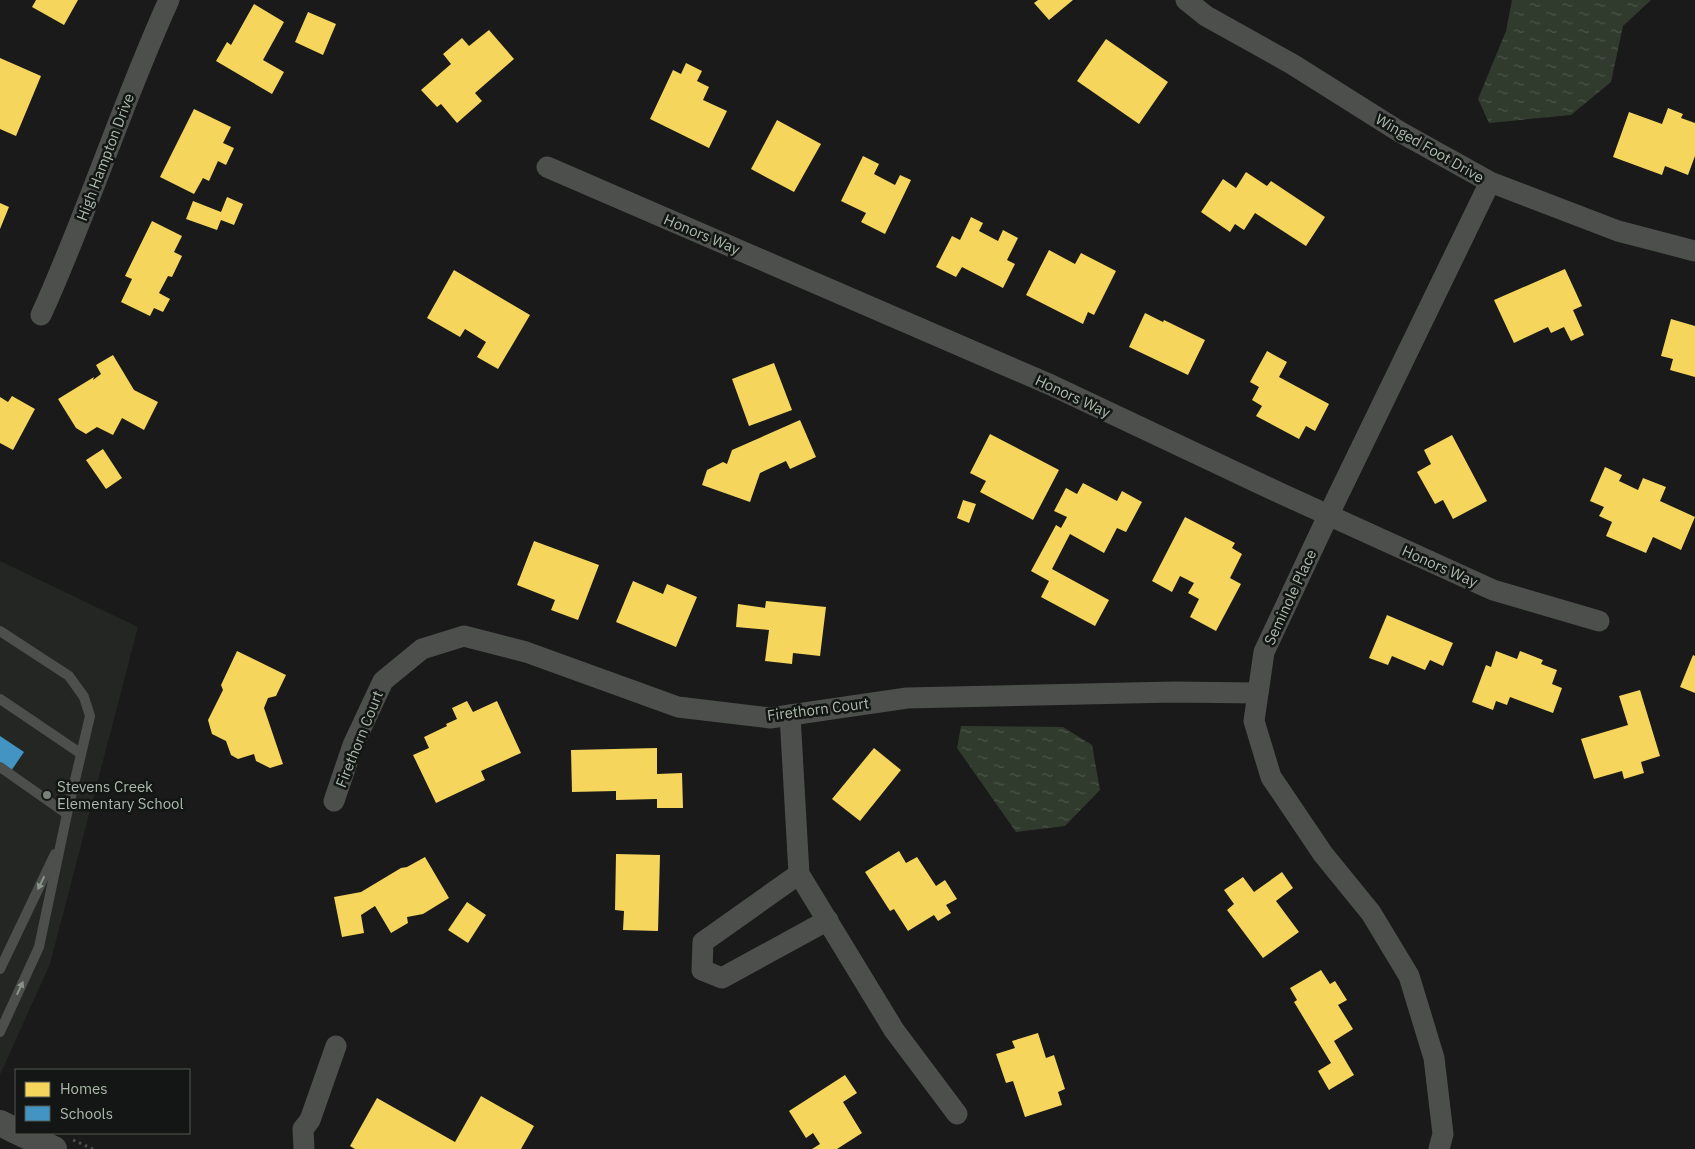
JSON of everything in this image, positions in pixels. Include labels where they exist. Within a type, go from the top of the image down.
[{"type":"street","name":"High Hampton Drive","points":[[41,315],[63,266],[144,55],[169,0]]},
{"type":"street","name":"Winged Foot Drive","points":[[1186,0],[1206,16],[1292,64],[1400,132],[1490,182],[1618,231],[1695,251]]},
{"type":"street","name":"Honors Way","points":[[547,167],[1051,385],[1328,516],[1493,590],[1600,621]]},
{"type":"street","name":"Seminole Place","points":[[1439,1149],[1443,1134],[1434,1058],[1410,976],[1371,913],[1323,854],[1272,777],[1254,721],[1264,652],[1490,182]]},
{"type":"street","name":"Firethorn Court","points":[[334,801],[353,745],[383,681],[422,649],[464,636],[526,652],[678,707],[770,718],[907,698],[1174,692],[1258,694]]},
{"type":"street","points":[[790,715],[799,874],[894,1030],[957,1114]]},
{"type":"street","points":[[799,874],[702,942],[702,970],[722,978],[828,920]]},
{"type":"street","points":[[304,1149],[303,1130],[310,1120],[336,1046]]},
{"type":"street","points":[[0,1123],[15,1130]]},
{"type":"street","points":[[24,1134],[61,1143]]},
{"type":"lane","points":[[0,631],[69,676],[84,697],[90,716],[80,753],[39,947],[2,1020],[0,1032]]},
{"type":"lane","points":[[0,699],[80,753]]},
{"type":"lane","points":[[0,767],[67,814]]},
{"type":"lane","points":[[0,969],[62,839]]},
{"type":"path","points":[[61,1143],[93,1149]]},
{"type":"shaded area","name":"Stevens Creek Elementary School","points":[[0,561],[138,627],[50,964],[0,1075]]},
{"type":"water","points":[[1512,0],[1651,0],[1623,26],[1611,82],[1571,115],[1489,123],[1478,99],[1506,31]]},
{"type":"water","points":[[961,726],[1063,727],[1092,745],[1100,790],[1065,826],[1016,832],[957,748]]},
{"type":"building: Homes","points":[[36,0],[78,0],[64,25],[32,7]]},
{"type":"building: Homes","points":[[1038,0],[1073,0],[1049,20],[1034,3]]},
{"type":"building: Homes","points":[[254,4],[284,22],[263,60],[284,72],[272,94],[216,61],[227,42],[231,45]]},
{"type":"building: Homes","points":[[308,12],[336,24],[323,55],[295,42]]},
{"type":"building: Homes","points":[[489,30],[514,59],[475,93],[482,101],[457,123],[441,104],[437,107],[421,90],[451,64],[443,54],[462,38],[469,46]]},
{"type":"building: Homes","points":[[1106,39],[1168,82],[1139,124],[1077,81]]},
{"type":"building: Homes","points":[[0,58],[41,76],[16,136],[0,129]]},
{"type":"building: Homes","points":[[686,63],[702,71],[697,81],[709,87],[703,100],[727,111],[709,148],[650,119],[673,70],[681,74]]},
{"type":"building: Homes","points":[[1668,108],[1683,114],[1681,118],[1695,123],[1695,156],[1688,175],[1665,166],[1662,175],[1613,157],[1629,112],[1662,124]]},
{"type":"building: Homes","points":[[194,109],[231,127],[223,143],[234,148],[226,165],[218,161],[209,181],[203,178],[194,194],[160,177]]},
{"type":"building: Homes","points":[[777,120],[821,144],[794,192],[751,169]]},
{"type":"building: Homes","points":[[863,156],[879,164],[874,174],[895,185],[900,175],[911,180],[885,234],[861,222],[866,213],[841,201]]},
{"type":"building: Homes","points":[[1246,172],[1267,186],[1271,181],[1325,217],[1306,246],[1255,213],[1244,230],[1235,224],[1230,232],[1201,212],[1223,179],[1236,188]]},
{"type":"building: Homes","points":[[227,197],[243,204],[234,225],[221,220],[217,230],[186,219],[193,201],[221,212]]},
{"type":"building: Homes","points":[[0,203],[9,207],[0,229]]},
{"type":"building: Homes","points":[[971,217],[983,223],[979,231],[998,241],[1003,230],[1018,238],[1007,260],[1015,264],[1003,288],[962,267],[956,277],[936,267],[952,236],[960,240]]},
{"type":"building: Homes","points":[[152,221],[182,236],[174,252],[182,256],[172,277],[168,276],[159,293],[170,299],[163,312],[154,308],[150,316],[121,302],[132,279],[125,276]]},
{"type":"building: Homes","points":[[1049,250],[1075,264],[1081,253],[1116,271],[1094,315],[1088,312],[1083,324],[1026,295]]},
{"type":"building: Homes","points":[[1565,269],[1582,306],[1573,310],[1584,335],[1571,341],[1564,327],[1551,333],[1548,327],[1514,343],[1494,300]]},
{"type":"building: Homes","points":[[454,270],[530,315],[498,369],[477,357],[486,342],[465,329],[460,337],[427,318]]},
{"type":"building: Homes","points":[[1145,313],[1205,340],[1188,375],[1129,347]]},
{"type":"building: Homes","points":[[1671,319],[1695,326],[1695,377],[1670,370],[1673,359],[1661,356]]},
{"type":"building: Homes","points":[[1267,351],[1287,362],[1279,377],[1329,404],[1315,431],[1306,426],[1299,439],[1256,416],[1262,406],[1252,400],[1259,387],[1250,382]]},
{"type":"building: Homes","points":[[113,355],[134,390],[158,402],[144,430],[122,418],[113,435],[97,427],[86,434],[76,428],[58,399],[101,374],[96,365]]},
{"type":"building: Homes","points":[[774,363],[792,410],[749,426],[732,379]]},
{"type":"building: Homes","points":[[12,396],[35,409],[13,450],[0,443],[0,397],[8,402]]},
{"type":"building: Homes","points":[[800,420],[816,457],[790,469],[786,461],[760,473],[750,502],[702,485],[707,470],[723,462],[727,464],[732,450]]},
{"type":"building: Homes","points":[[990,434],[1059,470],[1033,520],[980,492],[986,481],[970,473]]},
{"type":"building: Homes","points":[[1452,435],[1487,501],[1453,519],[1443,500],[1435,504],[1417,472],[1431,464],[1424,450]]},
{"type":"building: Homes","points":[[103,449],[122,478],[106,489],[86,460]]},
{"type":"building: Homes","points":[[1605,467],[1622,475],[1619,481],[1638,490],[1643,478],[1666,487],[1660,501],[1695,517],[1681,550],[1653,537],[1646,553],[1606,536],[1612,522],[1599,516],[1604,507],[1590,501]]},
{"type":"building: Homes","points":[[1083,483],[1117,501],[1122,491],[1142,502],[1126,532],[1117,528],[1104,553],[1070,534],[1052,569],[1109,600],[1095,626],[1041,597],[1049,581],[1031,571],[1056,525],[1061,528],[1067,517],[1054,511],[1066,488],[1077,494]]},
{"type":"building: Homes","points":[[963,500],[976,504],[969,523],[957,518]]},
{"type":"building: Homes","points":[[1185,517],[1235,543],[1232,548],[1242,554],[1230,578],[1241,584],[1216,631],[1190,617],[1199,599],[1188,593],[1194,583],[1180,576],[1172,592],[1152,581]]},
{"type":"building: Homes","points":[[534,541],[599,565],[578,620],[551,610],[555,600],[517,585]]},
{"type":"building: Homes","points":[[633,581],[663,594],[667,584],[697,597],[676,647],[616,622]]},
{"type":"building: Homes","points":[[766,601],[826,607],[820,656],[793,653],[792,664],[765,661],[769,630],[736,627],[738,604],[765,608]]},
{"type":"building: Homes","points":[[1387,615],[1453,643],[1443,666],[1430,660],[1425,670],[1392,656],[1388,665],[1369,658]]},
{"type":"building: Homes","points":[[237,651],[286,675],[276,696],[268,698],[264,708],[283,764],[270,768],[256,761],[254,754],[238,759],[231,755],[226,741],[212,734],[208,720],[223,690],[221,685]]},
{"type":"building: Homes","points":[[1496,651],[1517,659],[1520,651],[1543,660],[1541,664],[1557,670],[1552,684],[1562,688],[1553,713],[1510,697],[1507,705],[1496,701],[1493,710],[1472,702],[1486,665],[1491,667]]},
{"type":"building: Homes","points":[[1693,655],[1695,656],[1695,693],[1680,687]]},
{"type":"building: Homes","points":[[1640,690],[1660,756],[1641,762],[1644,773],[1624,779],[1622,771],[1594,779],[1581,739],[1628,725],[1619,696]]},
{"type":"building: Homes","points":[[467,701],[473,712],[497,701],[521,753],[481,771],[485,780],[436,803],[413,755],[429,748],[424,737],[457,719],[452,708]]},
{"type":"building: Homes","points":[[657,748],[657,774],[682,773],[683,808],[657,808],[657,799],[616,800],[616,791],[572,792],[571,750]]},
{"type":"building: Homes","points":[[874,748],[901,770],[860,821],[832,799]]},
{"type":"building: Homes","points":[[899,851],[906,863],[917,857],[936,886],[945,880],[957,899],[946,905],[951,913],[938,921],[934,915],[908,931],[894,909],[890,911],[865,872]]},
{"type":"building: Homes","points":[[616,854],[660,855],[658,931],[623,930],[624,911],[615,910]]},
{"type":"building: Homes","points":[[425,857],[449,898],[423,914],[407,917],[408,923],[391,933],[375,906],[361,915],[364,933],[342,937],[334,897],[361,892],[401,868],[407,867]]},
{"type":"building: Homes","points":[[1282,872],[1293,888],[1276,901],[1299,932],[1263,958],[1227,910],[1234,904],[1224,890],[1243,877],[1254,892]]},
{"type":"building: Homes","points":[[467,902],[486,915],[468,943],[448,930]]},
{"type":"building: Homes","points":[[1321,970],[1330,984],[1335,981],[1347,1000],[1338,1005],[1353,1029],[1334,1041],[1354,1075],[1329,1090],[1318,1071],[1331,1063],[1294,1002],[1297,1000],[1290,988]]},
{"type":"building: Homes","points":[[1038,1033],[1046,1058],[1054,1055],[1065,1089],[1058,1092],[1062,1105],[1025,1117],[1013,1081],[1006,1083],[996,1054],[1015,1048],[1012,1041]]},
{"type":"building: Homes","points":[[845,1075],[857,1093],[843,1102],[862,1133],[837,1149],[812,1149],[820,1144],[813,1133],[806,1138],[789,1111]]},
{"type":"building: Homes","points":[[481,1096],[534,1126],[521,1149],[355,1149],[350,1146],[377,1098],[455,1142]]},
{"type":"building: Schools","points":[[0,736],[24,752],[11,771],[0,763]]},
{"type":"place","name":"Stevens Creek Elementary School","points":[[47,795]]}]
